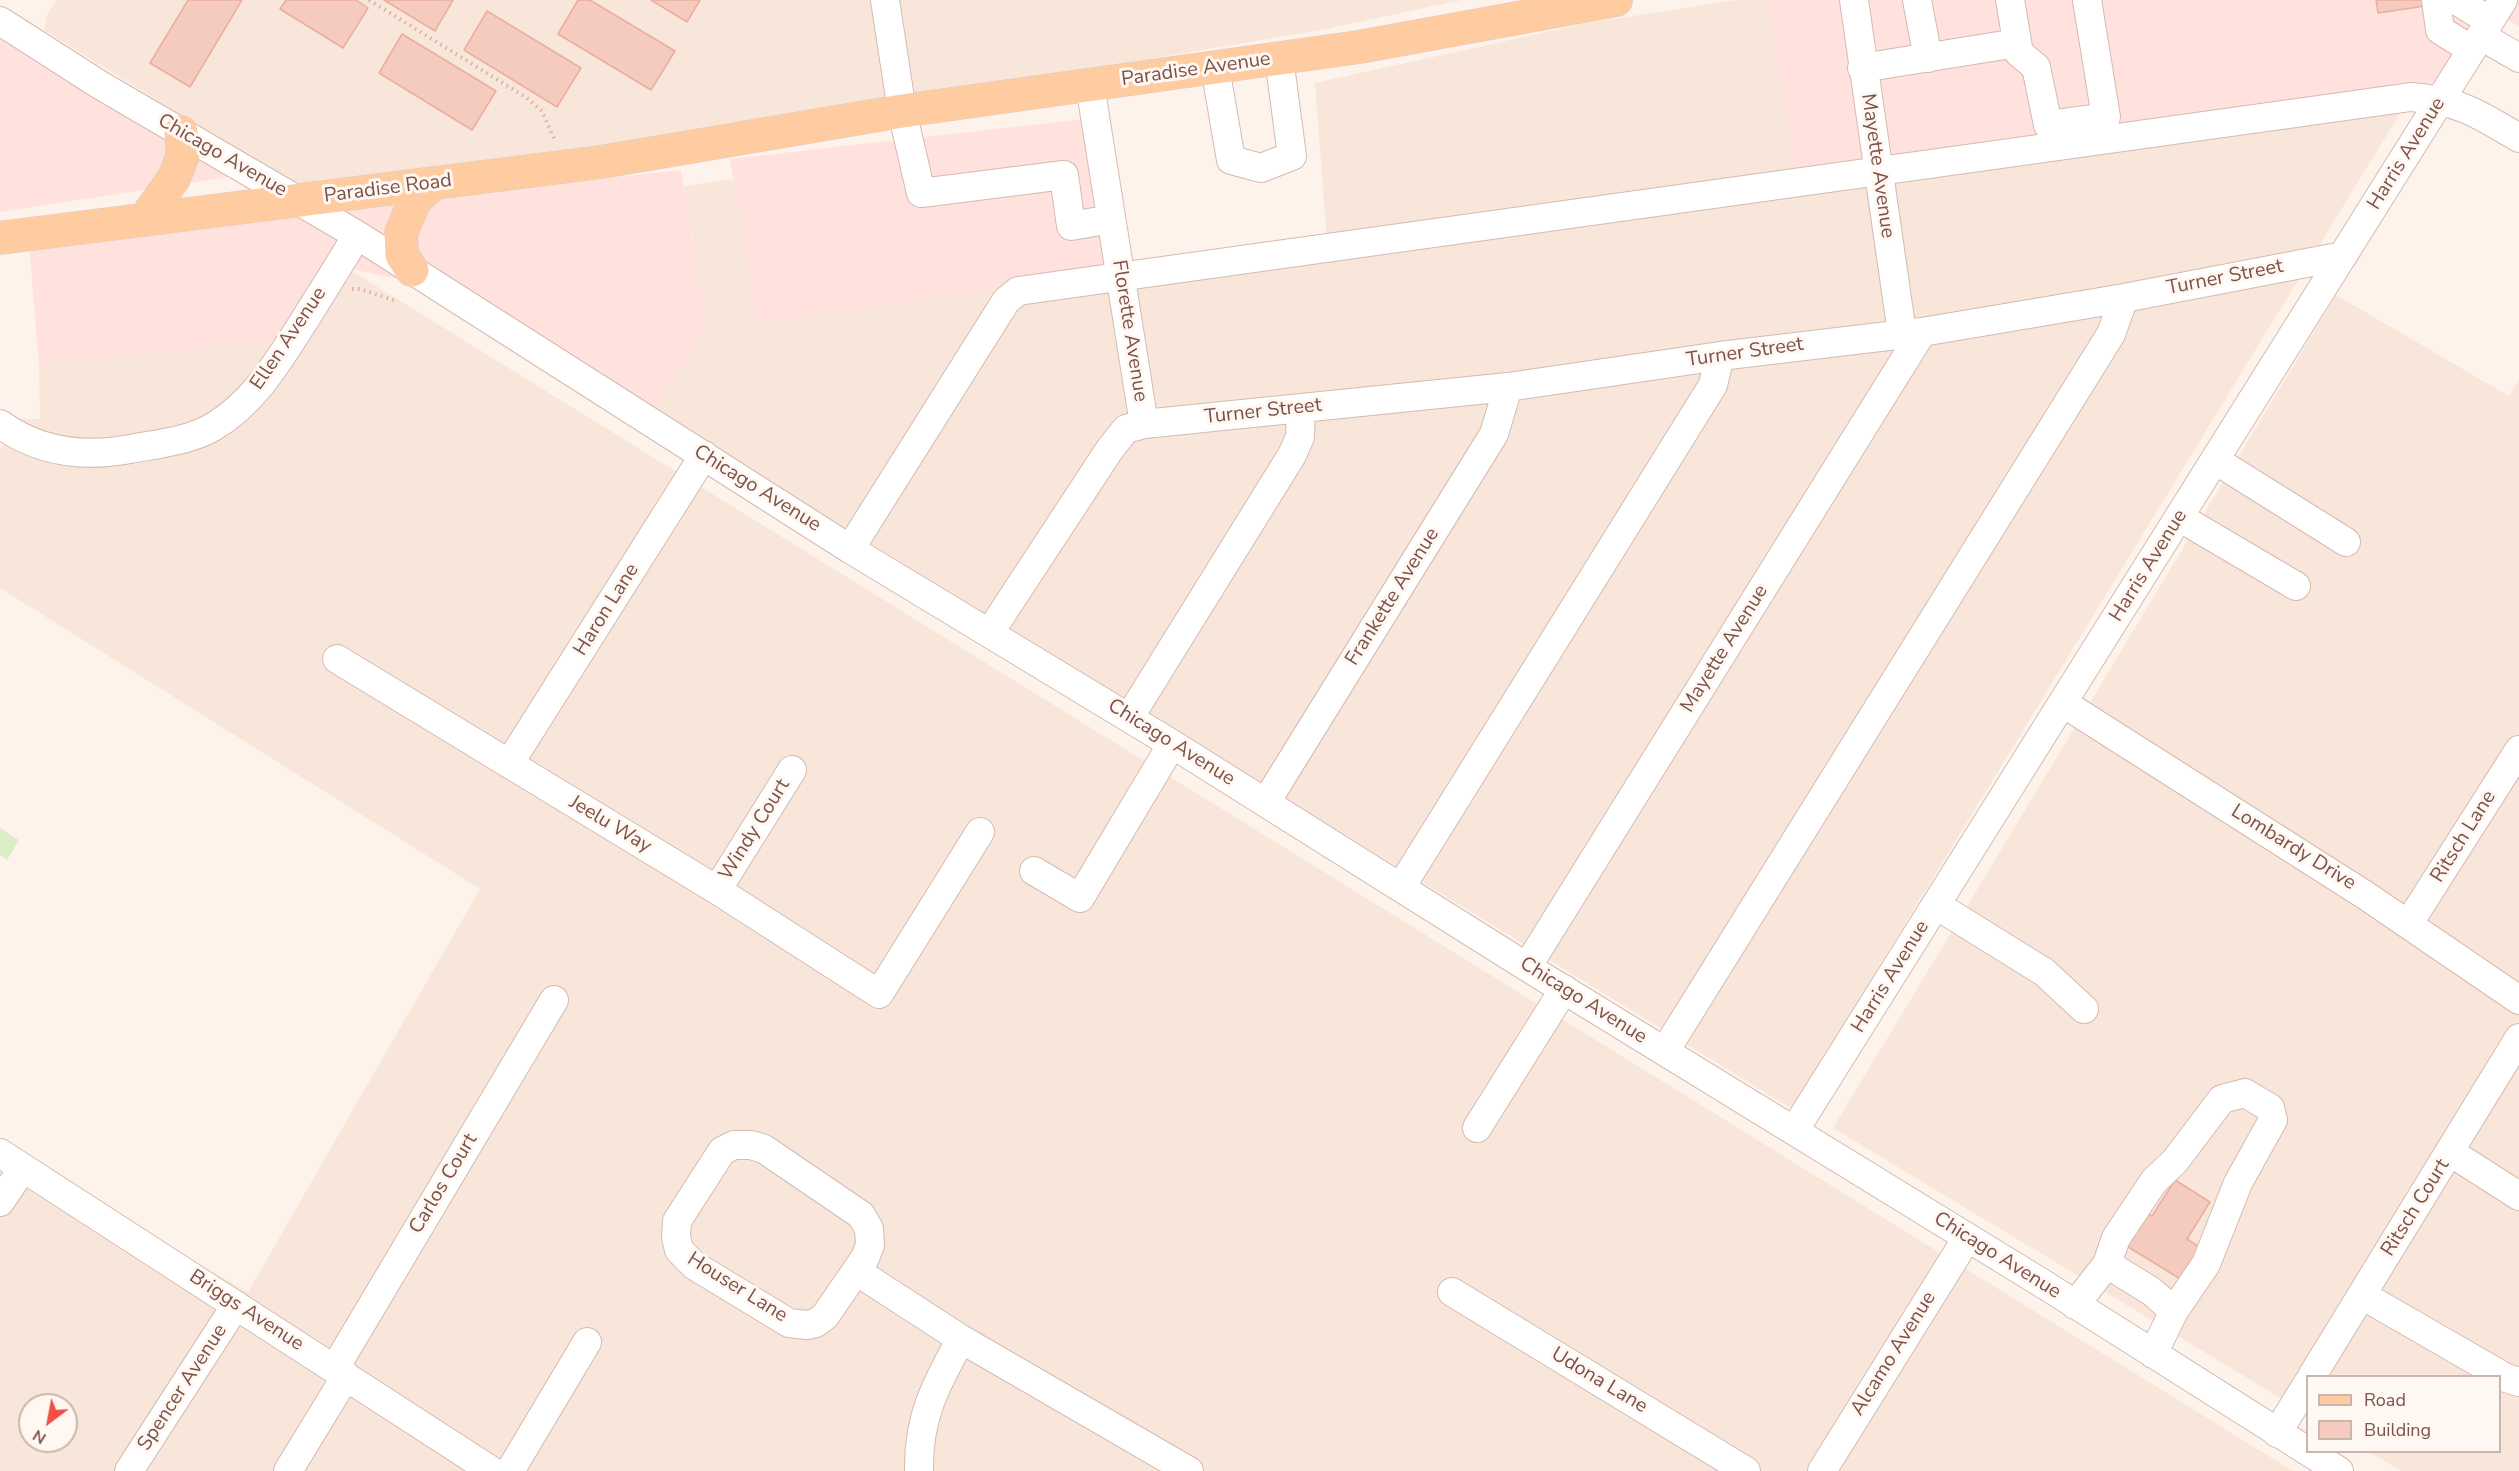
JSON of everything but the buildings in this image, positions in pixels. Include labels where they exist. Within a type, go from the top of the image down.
[{"type":"main road","name":"Paradise Avenue","points":[[775,133],[902,111],[1359,47],[1616,0]]},
{"type":"main road","points":[[144,220],[174,177],[183,155],[181,132]]},
{"type":"main road","name":"Paradise Road","points":[[0,238],[433,184],[775,133]]},
{"type":"main road","points":[[411,270],[402,255],[401,233],[415,200],[433,184]]},
{"type":"street","points":[[885,0],[902,111],[921,193],[1064,175],[1071,226],[1111,219]]},
{"type":"street","name":"Mayette Avenue","points":[[1527,967],[1912,332],[1878,171],[1854,0]]},
{"type":"street","points":[[1919,0],[1928,58]]},
{"type":"street","points":[[2010,0],[2019,53],[2036,67],[2048,125],[2106,117],[2087,0]]},
{"type":"street","points":[[2436,0],[2440,30],[2487,27]]},
{"type":"street","points":[[2456,0],[2519,58]]},
{"type":"street","name":"Chicago Avenue","points":[[0,21],[100,85],[357,235],[850,549],[990,632],[1266,802],[1527,967],[2075,1305],[2306,1451]]},
{"type":"street","name":"Harris Avenue","points":[[1794,1131],[2487,27]]},
{"type":"street","points":[[1863,68],[2017,43]]},
{"type":"street","points":[[1215,67],[1231,160],[1261,168],[1292,156],[1279,58]]},
{"type":"street","name":"Florette Avenue","points":[[990,632],[1110,449],[1126,429],[1144,424],[1090,85]]},
{"type":"street","points":[[850,549],[1006,301],[1018,291],[2411,97],[2441,99],[2469,109],[2519,138]]},
{"type":"street","name":"Ellen Avenue","points":[[0,424],[13,434],[41,446],[71,453],[104,454],[160,444],[212,428],[237,410],[275,368],[357,235]]},
{"type":"street","name":"Turner Street","points":[[1144,424],[1508,387],[1720,356],[1912,332],[2124,297],[2343,256]]},
{"type":"street","points":[[1665,1052],[2111,334],[2124,297]]},
{"type":"street","points":[[1401,887],[1713,385],[1720,356]]},
{"type":"street","name":"Frankette Avenue","points":[[1266,802],[1494,434],[1508,387]]},
{"type":"street","points":[[1129,718],[1292,455],[1300,437],[1301,408]]},
{"type":"street","name":"Haron Lane","points":[[509,764],[704,455]]},
{"type":"street","points":[[2215,460],[2346,542]]},
{"type":"street","points":[[2179,517],[2296,586]]},
{"type":"street","name":"Jeelu Way","points":[[338,659],[717,890],[879,994],[980,832]]},
{"type":"street","name":"Lombardy Drive","points":[[2062,703],[2409,923],[2519,999]]},
{"type":"street","points":[[1034,872],[1080,898],[1172,744]]},
{"type":"street","name":"Ritsch Lane","points":[[2409,923],[2519,750]]},
{"type":"street","name":"Windy Court","points":[[717,890],[792,770]]},
{"type":"street","points":[[1936,905],[2044,972],[2084,1009]]},
{"type":"street","points":[[1477,1128],[1564,989]]},
{"type":"street","name":"Carlos Court","points":[[288,1471],[340,1372],[554,1000]]},
{"type":"street","name":"Ritsch Court","points":[[2313,1375],[2519,1038]]},
{"type":"street","points":[[2075,1305],[2107,1264],[2116,1238],[2154,1180],[2175,1161],[2222,1099],[2245,1093],[2270,1108],[2273,1120],[2238,1183],[2206,1264],[2174,1311],[2153,1354]]},
{"type":"street","name":"Houser Lane","points":[[734,1145],[751,1145],[764,1149],[861,1215],[869,1229],[870,1245],[856,1271],[825,1316],[816,1323],[807,1325],[789,1323],[683,1257],[676,1237],[677,1221],[722,1151],[734,1145]]},
{"type":"street","points":[[2450,1152],[2519,1196]]},
{"type":"street","points":[[0,1202],[11,1161]]},
{"type":"street","name":"Briggs Avenue","points":[[11,1161],[492,1471]]},
{"type":"street","name":"Alcamo Avenue","points":[[1822,1471],[1967,1238]]},
{"type":"street","points":[[2107,1264],[2151,1291],[2174,1311]]},
{"type":"street","points":[[856,1271],[961,1339],[1189,1471]]},
{"type":"street","name":"Udona Lane","points":[[1452,1292],[1746,1471]]},
{"type":"street","points":[[2362,1295],[2501,1375]]},
{"type":"street","name":"Spencer Avenue","points":[[129,1471],[236,1305]]},
{"type":"street","points":[[919,1471],[924,1420],[932,1392],[961,1339]]},
{"type":"street","points":[[510,1471],[587,1342]]},
{"type":"street","points":[[2501,1375],[2519,1382]]},
{"type":"street","points":[[2277,1433],[2306,1385]]},
{"type":"street","name":"Chicago Avenue","points":[[2310,1453],[2339,1471]]},
{"type":"path","points":[[369,0],[527,98],[542,111],[565,166]]},
{"type":"shaded area","points":[[56,0],[1462,0],[1321,30],[787,120],[298,188],[44,30],[47,15]]},
{"type":"shaded area","points":[[1736,0],[1767,0],[1796,178],[2402,110],[1792,1109],[653,410],[707,330],[684,186],[733,179],[757,323],[1327,242],[1315,83],[1587,23]]},
{"type":"shaded area","points":[[1767,0],[2519,0],[2519,26],[2506,19],[2433,83],[1796,178]]},
{"type":"shaded area","points":[[0,32],[234,176],[0,212]]},
{"type":"shaded area","points":[[1103,117],[1124,271],[757,323],[730,159]]},
{"type":"shaded area","points":[[681,170],[707,330],[653,410],[474,296],[348,268],[275,341],[39,365],[29,243]]},
{"type":"shaded area","points":[[347,268],[2293,1471],[0,1471],[0,1151],[248,1292],[480,889],[0,588],[0,449],[18,419],[40,419],[39,365],[275,341]]},
{"type":"shaded area","points":[[2336,295],[2509,396],[2519,380],[2519,1471],[2402,1471],[2371,1453],[2501,1453],[2501,1375],[2306,1375],[2306,1413],[1833,1128]]},
{"type":"green space","points":[[0,828],[19,840],[7,860],[0,855]]}]
